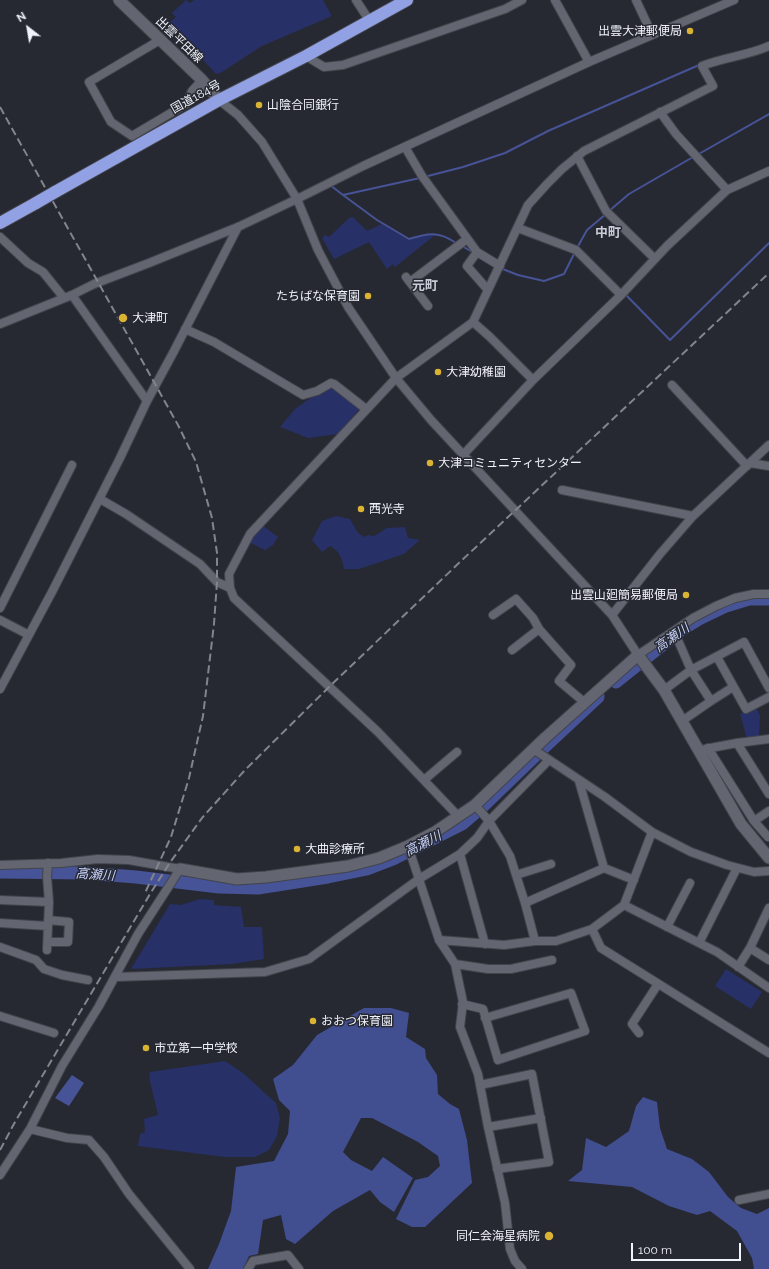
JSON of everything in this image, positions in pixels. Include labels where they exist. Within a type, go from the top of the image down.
[{"type":"highway","name":"国道184号","points":[[0,223],[219,100],[306,56],[407,0]]},
{"type":"street","name":"出雲平田線","points":[[119,0],[202,80],[219,100]]},
{"type":"street","points":[[356,0],[369,20]]},
{"type":"street","points":[[306,56],[324,67],[343,64],[470,22],[505,9],[522,0]]},
{"type":"street","points":[[555,0],[589,62]]},
{"type":"street","points":[[636,0],[650,30],[650,35]]},
{"type":"street","points":[[0,324],[68,297],[94,284],[238,227],[363,166],[589,62],[734,0]]},
{"type":"street","points":[[160,40],[89,82],[111,122],[132,136],[186,104],[192,91],[202,80]]},
{"type":"street","points":[[459,817],[378,732],[234,598],[230,588],[229,574],[250,534],[396,378],[473,322],[528,205],[562,169],[577,156],[713,86],[702,66],[717,60],[744,55],[769,46]]},
{"type":"street","points":[[219,100],[238,115],[262,142],[297,199],[318,250],[348,307],[396,378],[431,420],[612,615],[638,655],[664,690],[682,720],[754,821],[768,837]]},
{"type":"street","points":[[660,112],[676,134],[727,190]]},
{"type":"street","points":[[405,147],[422,176],[477,252],[500,266]]},
{"type":"street","points":[[577,156],[606,211],[654,259]]},
{"type":"street","points":[[463,455],[533,380],[621,295],[654,259],[727,190],[769,171]]},
{"type":"street","points":[[0,689],[100,499],[147,401],[238,227]]},
{"type":"street","points":[[518,228],[576,250],[621,295]]},
{"type":"street","points":[[0,237],[28,263],[43,272],[68,297],[147,401]]},
{"type":"street","points":[[428,306],[408,279],[467,239]]},
{"type":"street","points":[[477,252],[467,266],[488,290]]},
{"type":"street","points":[[473,322],[490,336],[533,380]]},
{"type":"street","points":[[185,329],[214,342],[303,395],[334,384],[366,409]]},
{"type":"street","points":[[672,385],[749,464],[769,466]]},
{"type":"street","points":[[612,615],[660,554],[693,516],[769,445]]},
{"type":"street","points":[[0,608],[72,466]]},
{"type":"street","points":[[562,490],[693,516]]},
{"type":"street","points":[[100,499],[126,514],[200,564],[217,582],[230,588]]},
{"type":"street","points":[[0,865],[61,863],[98,859],[129,860],[238,879],[266,877],[348,866],[379,858],[408,846],[435,832],[475,805],[584,702],[638,655],[693,618],[716,606],[735,598],[754,594],[769,594]]},
{"type":"street","points":[[493,615],[516,599],[533,618],[539,629],[571,665],[559,681],[584,702]]},
{"type":"street","points":[[0,620],[29,635]]},
{"type":"street","points":[[512,650],[539,629]]},
{"type":"street","points":[[677,638],[691,670],[711,701]]},
{"type":"street","points":[[664,690],[691,670],[744,642],[769,688]]},
{"type":"street","points":[[717,657],[746,709],[769,697]]},
{"type":"street","points":[[682,720],[734,687]]},
{"type":"street","points":[[704,749],[769,739]]},
{"type":"street","points":[[737,743],[769,794]]},
{"type":"street","points":[[704,749],[741,824],[769,858]]},
{"type":"street","points":[[533,750],[605,797],[652,832],[692,852],[727,865],[754,872],[769,871]]},
{"type":"street","points":[[424,780],[457,752]]},
{"type":"street","points":[[116,977],[266,972],[310,959],[420,879],[460,854],[477,838],[489,821],[549,760]]},
{"type":"street","points":[[579,781],[604,868]]},
{"type":"street","points":[[475,805],[489,821],[510,856],[535,941]]},
{"type":"street","points":[[754,821],[769,811]]},
{"type":"street","points":[[439,940],[504,945],[535,941],[556,941],[592,928],[624,905],[652,832]]},
{"type":"street","points":[[408,846],[439,940],[455,964],[462,1004],[460,1026],[478,1074],[505,1203],[510,1249],[515,1261],[522,1269]]},
{"type":"street","points":[[460,854],[485,944]]},
{"type":"street","points":[[0,923],[48,923],[69,922],[68,942],[48,946],[48,923],[49,902],[47,876],[48,863]]},
{"type":"street","points":[[516,875],[551,864]]},
{"type":"street","points":[[525,903],[604,868],[634,880]]},
{"type":"street","points":[[699,943],[737,868]]},
{"type":"street","points":[[0,1175],[30,1129],[62,1066],[116,977],[138,934],[180,869]]},
{"type":"street","points":[[667,927],[690,883]]},
{"type":"street","points":[[0,900],[49,902]]},
{"type":"street","points":[[624,905],[717,952],[769,988]]},
{"type":"street","points":[[738,967],[750,948],[769,908]]},
{"type":"street","points":[[592,928],[601,948],[769,1053]]},
{"type":"street","points":[[0,947],[36,960],[44,969],[62,975],[88,980]]},
{"type":"street","points":[[750,948],[769,960]]},
{"type":"street","points":[[455,964],[488,969],[511,969],[552,960]]},
{"type":"street","points":[[639,1033],[632,1024],[658,984]]},
{"type":"street","points":[[462,1004],[483,1009],[485,1018],[498,1060],[585,1031],[571,992],[485,1018]]},
{"type":"street","points":[[0,1016],[54,1033]]},
{"type":"street","points":[[480,1085],[532,1074],[541,1118],[549,1162],[497,1169]]},
{"type":"street","points":[[488,1127],[541,1118]]},
{"type":"street","points":[[30,1129],[67,1138],[89,1140],[104,1157],[129,1194],[190,1269]]},
{"type":"street","points":[[739,1200],[769,1194]]},
{"type":"street","points":[[248,1269],[253,1261],[288,1255],[299,1269]]},
{"type":"shaded area","points":[[186,0],[190,3],[194,0],[323,0],[332,16],[262,46],[222,72],[216,74],[169,23],[176,17],[172,13]]},
{"type":"shaded area","points":[[353,217],[367,231],[382,224],[409,240],[423,235],[435,235],[395,267],[393,264],[387,269],[369,242],[334,259],[322,238],[325,235],[329,237],[349,218]]},
{"type":"shaded area","points":[[333,384],[361,407],[338,434],[308,438],[280,427],[295,409]]},
{"type":"shaded area","points":[[336,516],[350,519],[358,533],[365,537],[368,535],[374,536],[387,528],[405,527],[408,538],[420,540],[404,554],[359,569],[344,569],[341,558],[336,551],[330,546],[322,552],[312,540],[322,521]]},
{"type":"shaded area","points":[[262,525],[278,537],[273,545],[265,550],[249,542]]},
{"type":"shaded area","points":[[756,707],[760,716],[759,736],[747,739],[740,714]]},
{"type":"shaded area","points":[[200,899],[214,900],[214,905],[241,907],[244,927],[262,927],[264,959],[232,964],[131,969],[170,904],[181,905]]},
{"type":"shaded area","points":[[726,969],[762,992],[751,1009],[715,986]]},
{"type":"shaded area","points":[[364,1008],[391,1008],[409,1013],[406,1037],[425,1049],[426,1058],[437,1075],[438,1094],[459,1109],[467,1140],[472,1183],[425,1227],[412,1227],[396,1219],[415,1180],[428,1177],[440,1166],[438,1156],[418,1142],[372,1118],[361,1118],[343,1152],[351,1160],[372,1171],[383,1157],[413,1178],[394,1212],[380,1202],[370,1190],[333,1211],[295,1244],[286,1239],[281,1215],[263,1220],[258,1254],[249,1256],[243,1269],[208,1269],[231,1211],[236,1167],[274,1161],[288,1134],[290,1111],[279,1100],[273,1079],[293,1065],[317,1035]]},
{"type":"shaded area","points":[[225,1061],[243,1073],[276,1103],[280,1118],[277,1136],[269,1150],[255,1157],[225,1157],[138,1146],[140,1134],[145,1132],[144,1119],[158,1115],[149,1077],[150,1072]]},
{"type":"shaded area","points":[[72,1075],[84,1083],[69,1106],[55,1098]]},
{"type":"shaded area","points":[[643,1097],[657,1102],[660,1128],[667,1149],[692,1159],[709,1172],[728,1197],[741,1208],[757,1214],[769,1208],[769,1269],[754,1269],[752,1258],[737,1231],[710,1211],[697,1215],[669,1206],[632,1187],[568,1181],[582,1170],[586,1138],[606,1147],[629,1131],[636,1106]]},
{"type":"waterway","points":[[424,177],[463,167],[505,153],[548,131],[699,65]]},
{"type":"waterway","points":[[697,155],[769,114]]},
{"type":"waterway","points":[[609,211],[629,194],[693,157]]},
{"type":"waterway","points":[[330,185],[343,195],[420,178]]},
{"type":"waterway","points":[[343,195],[377,220],[409,239],[422,235],[433,234],[444,236],[456,243]]},
{"type":"waterway","points":[[577,248],[587,230],[606,214]]},
{"type":"waterway","points":[[625,294],[670,340],[769,243]]},
{"type":"waterway","points":[[462,246],[474,253]]},
{"type":"waterway","points":[[500,268],[518,275],[544,281],[564,274],[575,252]]},
{"type":"waterway","points":[[92,289],[107,283]]},
{"type":"waterway","name":"高瀬川","points":[[616,682],[681,630],[699,619],[726,606],[749,599],[769,599]]},
{"type":"waterway","name":"高瀬川","points":[[0,872],[85,873],[136,877],[219,887],[258,888],[367,869],[393,859],[462,824],[598,697]]},
{"type":"railway","points":[[0,107],[178,425],[196,462],[212,518],[217,553],[217,582],[214,624],[203,716],[189,778],[171,837],[145,893]]},
{"type":"railway","points":[[0,1150],[15,1122],[150,894],[169,864],[202,818],[245,770],[329,687],[460,562],[769,273]]},
{"type":"place","name":"出雲大津郵便局","points":[[690,31]]},
{"type":"place","name":"山陰合同銀行","points":[[259,105]]},
{"type":"place","name":"たちばな保育園","points":[[368,296]]},
{"type":"place","name":"大津町","points":[[123,318]]},
{"type":"place","name":"大津幼稚園","points":[[438,372]]},
{"type":"place","name":"大津コミュニティセンター","points":[[430,463]]},
{"type":"place","name":"西光寺","points":[[361,509]]},
{"type":"place","name":"出雲山廻簡易郵便局","points":[[686,595]]},
{"type":"place","name":"大曲診療所","points":[[297,849]]},
{"type":"place","name":"おおつ保育園","points":[[313,1021]]},
{"type":"place","name":"市立第一中学校","points":[[146,1048]]},
{"type":"place","name":"同仁会海星病院","points":[[549,1236]]},
{"type":"district","name":"中町","points":[[608,233]]},
{"type":"district","name":"元町","points":[[425,286]]}]
